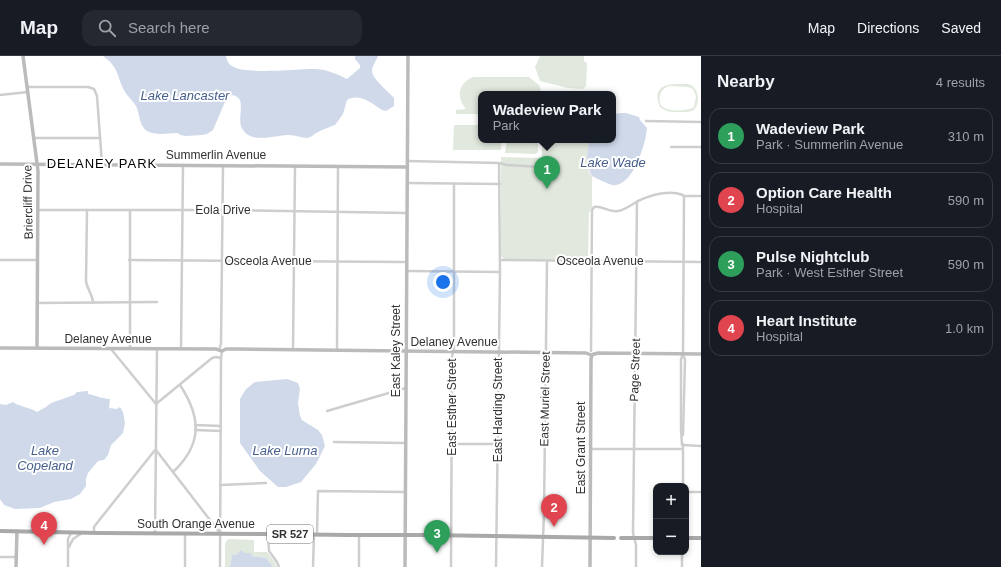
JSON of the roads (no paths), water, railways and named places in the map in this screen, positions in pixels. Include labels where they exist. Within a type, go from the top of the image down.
[{"type":"main road","name":"South Orange Avenue","points":[[0,531],[156,534],[451,535],[614,538]]},
{"type":"main road","name":"South Orange Avenue","points":[[621,538],[653,538]]},
{"type":"main road","points":[[689,538],[701,538]]},
{"type":"street","name":"Briercliff Drive","points":[[23,56],[38,164],[37,348]]},
{"type":"street","points":[[408,56],[407,161],[499,163],[507,165],[540,167]]},
{"type":"street","points":[[27,87],[94,89],[96,96],[102,164]]},
{"type":"street","points":[[0,95],[28,92]]},
{"type":"street","points":[[646,121],[701,122]]},
{"type":"street","points":[[35,138],[100,138]]},
{"type":"street","points":[[671,147],[701,147]]},
{"type":"street","name":"East Kaley Street","points":[[405,567],[407,161]]},
{"type":"street","name":"East Harding Street","points":[[496,567],[500,272],[499,163]]},
{"type":"street","name":"Summerlin Avenue","points":[[0,164],[407,167]]},
{"type":"street","points":[[181,349],[183,165]]},
{"type":"street","points":[[220,567],[223,165]]},
{"type":"street","points":[[293,350],[295,166]]},
{"type":"street","points":[[337,350],[338,167]]},
{"type":"street","points":[[407,183],[500,184]]},
{"type":"street","name":"East Esther Street","points":[[450,567],[454,184]]},
{"type":"street","points":[[637,202],[646,197],[660,194],[701,196]]},
{"type":"street","points":[[683,483],[682,445],[685,360],[683,354],[684,195]]},
{"type":"street","name":"East Grant Street","points":[[590,567],[591,213],[594,207],[615,212],[623,210],[637,202]]},
{"type":"street","name":"Page Street","points":[[636,567],[636,545],[633,533],[637,202]]},
{"type":"street","name":"Eola Drive","points":[[38,210],[223,210],[407,213]]},
{"type":"street","points":[[87,210],[86,281],[92,295],[93,303]]},
{"type":"street","points":[[130,210],[130,348]]},
{"type":"street","points":[[0,260],[38,260]]},
{"type":"street","name":"Osceola Avenue","points":[[129,260],[407,262]]},
{"type":"street","name":"Osceola Avenue","points":[[500,260],[701,262]]},
{"type":"street","name":"East Muriel Street","points":[[542,567],[547,261]]},
{"type":"street","points":[[407,271],[500,272]]},
{"type":"street","points":[[37,303],[157,302]]},
{"type":"street","name":"Delaney Avenue","points":[[0,348],[701,354]]},
{"type":"street","points":[[111,349],[156,404]]},
{"type":"street","points":[[156,534],[157,349]]},
{"type":"street","points":[[156,404],[180,386],[212,358],[221,358]]},
{"type":"street","points":[[173,472],[183,463],[190,451],[195,430],[193,410],[189,400],[180,386]]},
{"type":"street","points":[[327,411],[406,388]]},
{"type":"street","points":[[195,426],[221,426]]},
{"type":"street","points":[[195,430],[221,431]]},
{"type":"street","points":[[334,442],[406,443]]},
{"type":"street","points":[[452,444],[498,444]]},
{"type":"street","points":[[682,445],[701,446]]},
{"type":"street","points":[[591,448],[682,450]]},
{"type":"street","points":[[156,450],[220,534]]},
{"type":"street","points":[[94,533],[94,527],[156,450]]},
{"type":"street","points":[[220,485],[266,483]]},
{"type":"street","points":[[314,567],[318,491],[406,492]]},
{"type":"street","points":[[689,492],[701,492]]},
{"type":"street","points":[[212,522],[217,522],[220,517]]},
{"type":"street","points":[[16,567],[17,531]]},
{"type":"street","points":[[68,567],[68,539],[72,533]]},
{"type":"street","points":[[69,547],[73,539],[82,533]]},
{"type":"street","points":[[185,534],[185,567]]},
{"type":"street","points":[[268,534],[269,551],[279,567]]},
{"type":"street","points":[[359,535],[359,567]]},
{"type":"street","name":"South Orange Avenue","points":[[614,538],[621,538]]},
{"type":"street","points":[[682,555],[682,567]]},
{"type":"street","points":[[0,557],[16,557]]},
{"type":"water","name":"Lake Lancaster","points":[[103,56],[226,56],[230,64],[238,69],[272,71],[318,69],[331,72],[347,79],[360,68],[355,56],[378,56],[372,71],[375,78],[394,98],[394,106],[386,111],[361,98],[352,98],[347,100],[343,114],[335,125],[310,137],[305,138],[289,135],[258,138],[247,134],[241,127],[240,100],[233,95],[227,97],[213,130],[207,134],[186,136],[178,133],[151,133],[142,126],[136,106],[125,92],[115,68]]},
{"type":"water","name":"Lake Wade","points":[[626,113],[639,117],[647,128],[641,153],[632,172],[619,184],[612,185],[592,176],[588,167],[587,154],[589,143],[616,143],[616,114]]},
{"type":"water","name":"Lake Lurna","points":[[287,379],[298,383],[300,389],[298,403],[300,416],[302,420],[318,430],[322,435],[325,446],[316,464],[301,482],[286,487],[278,487],[260,471],[240,443],[240,399],[246,389],[255,382]]},
{"type":"water","name":"Lake Copeland","points":[[88,391],[88,394],[110,399],[109,408],[117,409],[120,407],[123,412],[125,423],[123,433],[111,445],[108,455],[104,460],[98,461],[88,473],[86,486],[80,494],[71,499],[54,502],[40,508],[15,509],[4,505],[0,499],[0,404],[6,405],[13,402],[37,412],[51,403],[74,395],[77,392]]},
{"type":"water","points":[[240,550],[245,553],[251,553],[252,556],[266,558],[273,567],[230,567],[232,555],[238,554]]},
{"type":"place","name":"Wadeview Park","points":[[547,189]]},
{"type":"place","name":"Option Care Health","points":[[554,527]]},
{"type":"place","name":"Heart Institute","points":[[44,545]]},
{"type":"place","name":"Pulse Nightclub","points":[[437,553]]},
{"type":"district","name":"DELANEY PARK","points":[[102,163]]}]
